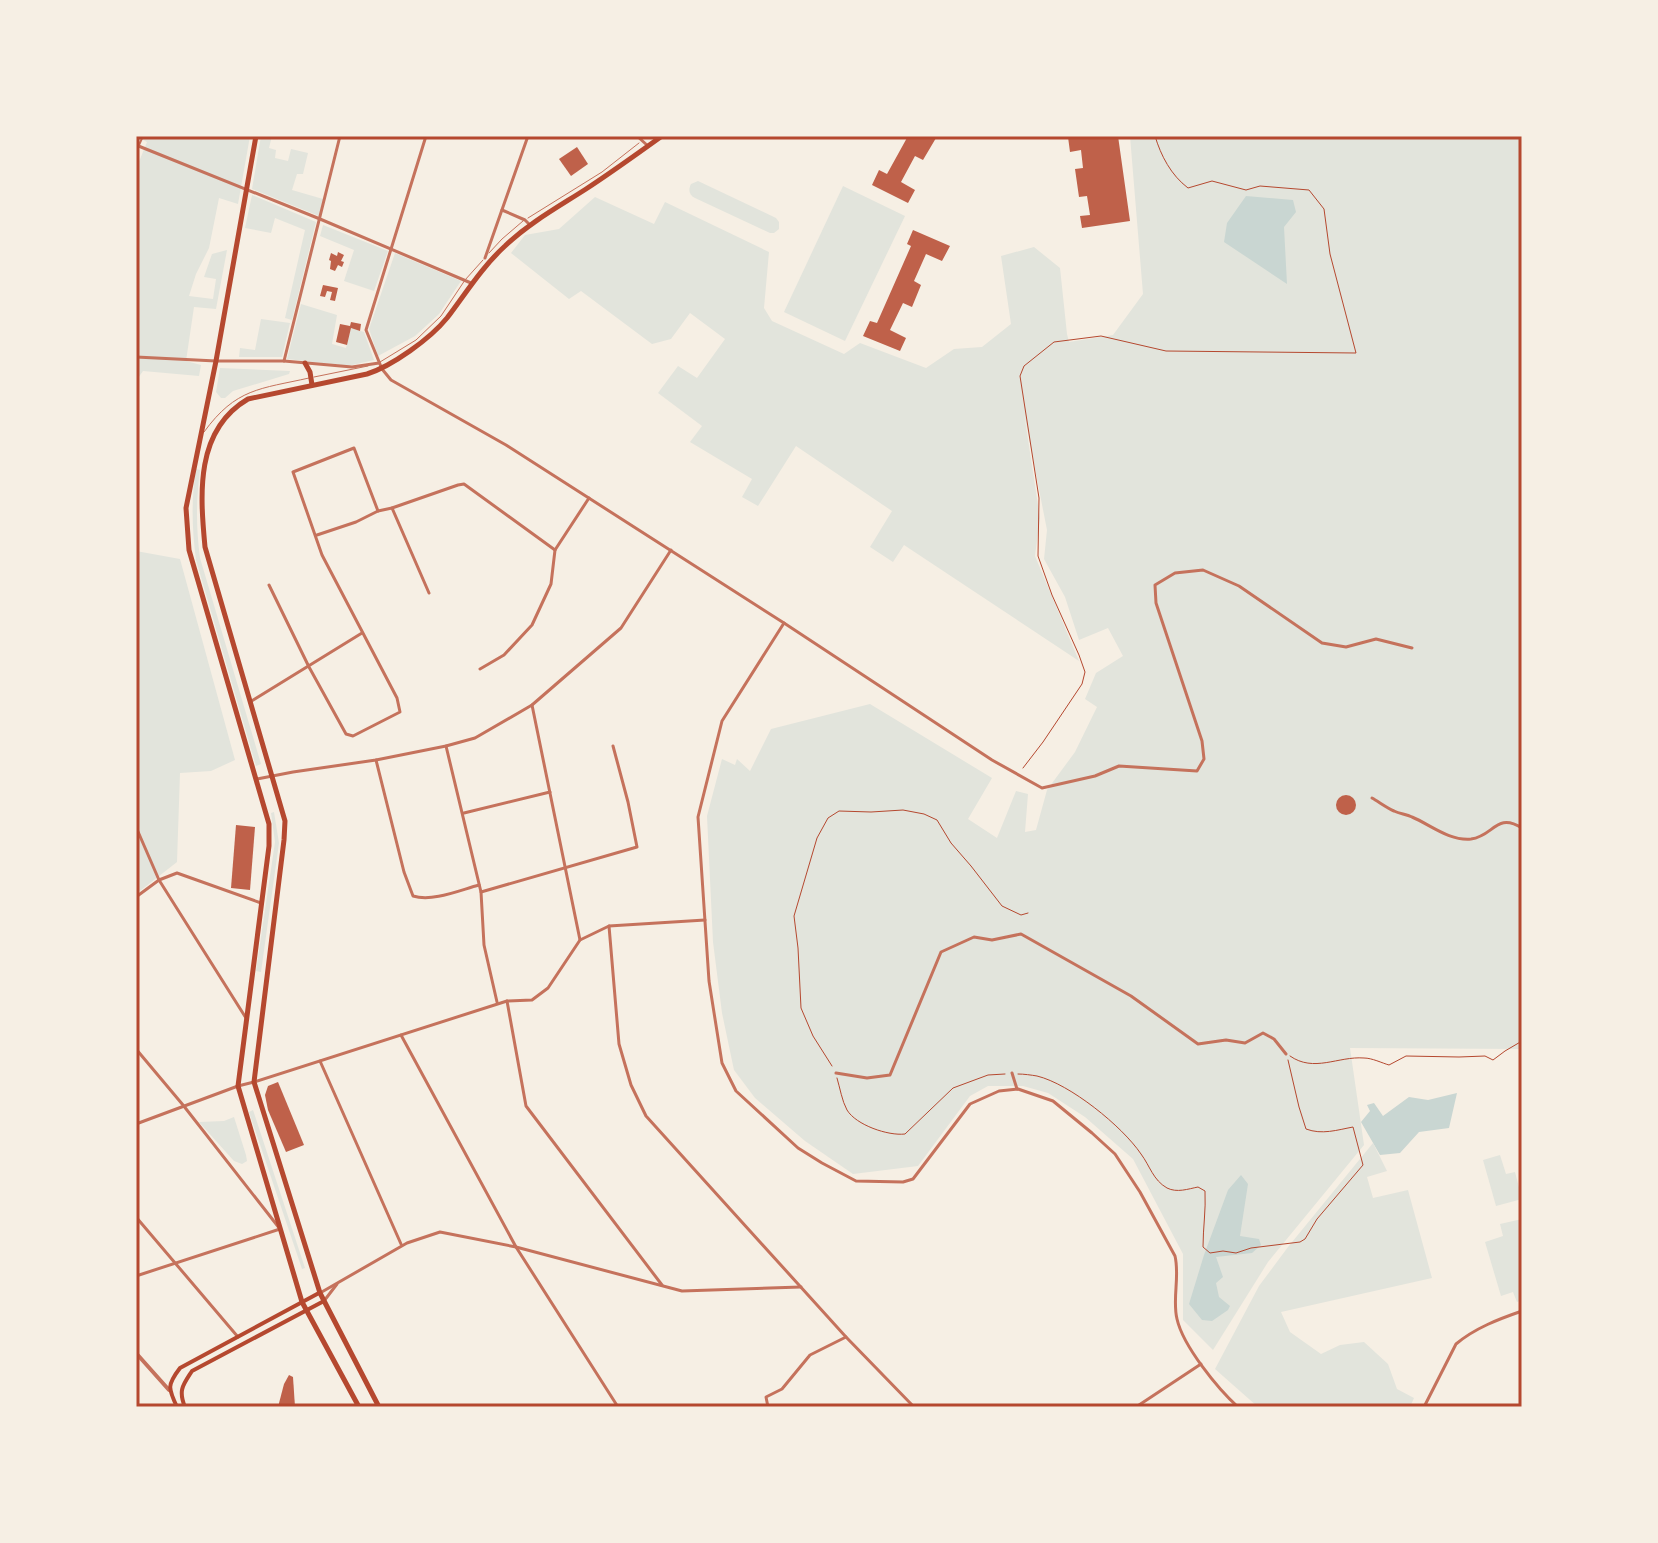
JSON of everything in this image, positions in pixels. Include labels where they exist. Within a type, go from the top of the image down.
[{"type":"main road","points":[[256,136],[186,508],[189,550],[269,824],[269,846],[238,1086],[302,1302],[359,1407]]},
{"type":"main road","points":[[379,1407],[320,1293],[254,1082],[285,821],[205,547],[201,505],[207,452],[215,430],[237,405],[248,399],[311,381],[367,374],[431,334],[446,319],[468,281],[527,222],[618,168],[662,136]]},
{"type":"main road","points":[[305,363],[311,381]]},
{"type":"main road","points":[[177,1407],[169,1390],[180,1368],[320,1293]]},
{"type":"main road","points":[[185,1407],[181,1397],[182,1387],[192,1371],[324,1301]]},
{"type":"street","points":[[136,153],[143,136]]},
{"type":"street","points":[[284,361],[340,136]]},
{"type":"street","points":[[426,136],[366,330],[380,366],[391,380],[506,445],[992,760],[1042,788],[1095,776],[1119,766],[1197,771],[1204,759],[1202,741],[1156,603],[1155,585],[1175,573],[1203,570],[1239,586],[1322,643],[1346,647],[1376,639],[1412,648]]},
{"type":"street","points":[[485,258],[528,136]]},
{"type":"street","points":[[637,136],[648,146]]},
{"type":"street","points":[[137,146],[468,281]]},
{"type":"street","points":[[502,210],[527,222]]},
{"type":"street","points":[[136,357],[380,366]]},
{"type":"street","points":[[269,585],[346,734],[353,736],[400,712],[397,698],[322,555],[293,472],[354,448],[378,511]]},
{"type":"street","points":[[317,535],[378,511],[464,484],[555,550]]},
{"type":"street","points":[[480,669],[504,655],[532,625],[551,584],[555,550],[589,498]]},
{"type":"street","points":[[392,508],[429,593]]},
{"type":"street","points":[[257,779],[376,760],[475,738],[532,705],[621,628],[671,550]]},
{"type":"street","points":[[784,623],[722,721],[698,817],[709,981],[722,1063],[736,1091],[798,1148],[846,1177],[869,1183],[913,1179],[970,1104],[999,1091],[1018,1089],[1053,1101],[1115,1154],[1140,1192],[1175,1256],[1177,1320],[1186,1340],[1222,1393],[1238,1407]]},
{"type":"street","points":[[250,702],[362,633]]},
{"type":"street","points":[[532,705],[580,940]]},
{"type":"street","points":[[446,746],[480,885],[484,945],[498,1004]]},
{"type":"street","points":[[481,892],[637,847],[613,746]]},
{"type":"street","points":[[376,760],[413,896],[420,898],[480,885]]},
{"type":"street","points":[[463,814],[550,792]]},
{"type":"street","points":[[1372,798],[1456,838],[1477,838],[1503,822],[1522,828]]},
{"type":"street","points":[[136,827],[159,880],[246,1018]]},
{"type":"street","points":[[136,897],[159,880],[177,873],[261,903]]},
{"type":"street","points":[[136,1124],[238,1086],[507,1001],[532,1000],[548,988],[580,940],[609,926],[705,920]]},
{"type":"street","points":[[609,926],[619,1044],[631,1085],[646,1116],[846,1337],[914,1407]]},
{"type":"street","points":[[836,1073],[867,1078],[890,1075],[941,952],[974,937],[992,940],[1021,934],[1131,996],[1198,1044],[1226,1040],[1245,1043],[1263,1033],[1274,1039],[1286,1054]]},
{"type":"street","points":[[507,1001],[526,1106],[664,1287]]},
{"type":"street","points":[[401,1035],[516,1247],[618,1407]]},
{"type":"street","points":[[136,1049],[280,1229],[136,1276]]},
{"type":"street","points":[[320,1061],[402,1246]]},
{"type":"street","points":[[1012,1073],[1018,1089]]},
{"type":"street","points":[[136,1217],[238,1337]]},
{"type":"street","points":[[320,1293],[402,1246],[440,1232],[516,1247],[682,1291],[801,1287]]},
{"type":"street","points":[[324,1301],[339,1281]]},
{"type":"street","points":[[1424,1407],[1456,1344],[1496,1320],[1522,1311]]},
{"type":"street","points":[[768,1407],[766,1397],[782,1389],[810,1355],[846,1337]]},
{"type":"street","points":[[136,1353],[169,1390]]},
{"type":"street","points":[[1136,1407],[1201,1364]]},
{"type":"lane","points":[[468,281],[502,239],[602,172],[647,136]]},
{"type":"lane","points":[[199,439],[215,416],[233,400],[249,392],[311,381]]},
{"type":"path","points":[[1019,773],[1082,684],[1085,672],[1038,556],[1039,498],[1020,376],[1027,364],[1054,342],[1101,336],[1166,351],[1356,353],[1330,254],[1324,209],[1309,190],[1260,186],[1246,190],[1212,181],[1188,188],[1165,163],[1155,136]]},
{"type":"path","points":[[1028,913],[1021,915],[1002,906],[951,843],[937,820],[903,810],[839,811],[828,818],[817,838],[794,916],[801,1008],[813,1036],[836,1073],[848,1112],[870,1127],[895,1135],[905,1134],[953,1088],[988,1075],[1012,1073],[1048,1080],[1102,1113],[1126,1134],[1144,1157],[1151,1173],[1164,1186],[1173,1190],[1198,1187],[1205,1191],[1203,1247],[1210,1253],[1236,1253],[1305,1239],[1326,1208],[1363,1165],[1353,1127],[1327,1132],[1306,1129],[1286,1054]]},
{"type":"path","points":[[1286,1054],[1298,1062],[1314,1064],[1365,1058],[1389,1065],[1406,1056],[1485,1056],[1493,1060],[1522,1041]]},
{"type":"shaded area","points":[[136,136],[250,136],[238,204],[219,198],[209,248],[189,296],[213,299],[216,279],[204,277],[212,254],[227,250],[216,309],[194,307],[186,361],[201,365],[199,376],[143,371],[136,381],[136,169],[147,142]]},
{"type":"shaded area","points":[[261,136],[272,136],[269,148],[276,150],[275,158],[288,161],[291,149],[308,153],[303,174],[297,174],[292,190],[323,199],[319,216],[252,189]]},
{"type":"shaded area","points":[[1130,136],[1522,136],[1522,1049],[1350,1048],[1364,1145],[1268,1262],[1213,1350],[1183,1320],[1183,1254],[1133,1159],[1085,1117],[1048,1093],[1023,1086],[988,1086],[970,1096],[918,1166],[853,1174],[805,1141],[755,1098],[734,1070],[722,1013],[713,942],[707,816],[722,759],[735,765],[737,759],[750,771],[771,729],[870,704],[992,778],[968,819],[997,838],[1016,791],[1028,794],[1025,832],[1036,830],[1047,790],[1075,752],[1097,707],[1085,699],[1096,673],[1123,656],[1108,628],[1079,640],[1065,597],[1044,559],[1047,530],[1024,413],[1040,518],[1035,556],[1079,661],[904,545],[893,562],[870,547],[892,511],[796,446],[758,506],[742,497],[752,479],[690,442],[702,426],[658,393],[678,366],[697,378],[725,339],[690,313],[671,339],[652,344],[581,291],[569,299],[511,253],[525,235],[559,229],[595,197],[654,224],[665,202],[769,252],[764,308],[772,321],[844,354],[860,343],[926,368],[954,349],[982,347],[1011,324],[1001,256],[1034,247],[1060,268],[1069,342],[1113,335],[1143,294]]},
{"type":"shaded area","points":[[698,181],[776,218],[779,229],[770,233],[695,198],[690,194],[690,188]]},
{"type":"shaded area","points":[[843,186],[905,216],[845,341],[784,312]]},
{"type":"shaded area","points":[[252,195],[316,222],[292,320],[285,318],[305,230],[275,218],[271,233],[245,228]]},
{"type":"shaded area","points":[[1246,196],[1293,200],[1296,212],[1284,227],[1287,284],[1224,242],[1227,223]]},
{"type":"shaded area","points":[[323,225],[388,251],[374,291],[344,281],[354,250],[320,236]]},
{"type":"shaded area","points":[[395,253],[461,281],[439,314],[415,336],[378,356],[369,329]]},
{"type":"shaded area","points":[[301,304],[337,315],[332,344],[346,348],[351,328],[364,332],[374,360],[348,366],[287,359]]},
{"type":"shaded area","points":[[261,319],[290,323],[282,357],[239,357],[240,348],[255,350]]},
{"type":"shaded area","points":[[220,368],[290,371],[289,374],[233,391],[221,398],[216,392]]},
{"type":"shaded area","points":[[196,469],[200,470],[197,514],[200,558],[261,764],[256,766],[196,560],[193,492]]},
{"type":"shaded area","points":[[136,551],[180,559],[235,760],[211,771],[180,773],[177,862],[136,894]]},
{"type":"shaded area","points":[[274,812],[279,843],[261,972],[256,971],[275,842],[271,813]]},
{"type":"shaded area","points":[[1457,1093],[1449,1128],[1419,1132],[1400,1153],[1380,1155],[1361,1122],[1370,1111],[1367,1105],[1374,1103],[1383,1116],[1409,1097],[1428,1100]]},
{"type":"shaded area","points":[[253,1110],[305,1268],[302,1269],[249,1112]]},
{"type":"shaded area","points":[[234,1117],[246,1155],[247,1161],[242,1164],[234,1161],[199,1122],[224,1121]]},
{"type":"shaded area","points":[[1373,1143],[1387,1171],[1367,1177],[1373,1198],[1408,1190],[1432,1278],[1281,1312],[1290,1332],[1321,1354],[1340,1345],[1364,1342],[1388,1364],[1397,1389],[1414,1398],[1410,1407],[1258,1407],[1215,1369],[1259,1286]]},
{"type":"shaded area","points":[[1500,1155],[1506,1174],[1515,1172],[1522,1199],[1496,1206],[1483,1160]]},
{"type":"shaded area","points":[[1241,1175],[1248,1184],[1240,1236],[1259,1239],[1261,1245],[1252,1253],[1216,1257],[1223,1277],[1216,1283],[1219,1297],[1230,1306],[1212,1321],[1202,1320],[1189,1304],[1228,1190]]},
{"type":"shaded area","points":[[1522,1219],[1522,1300],[1517,1302],[1513,1292],[1501,1296],[1485,1242],[1503,1236],[1500,1224]]},
{"type":"building","points":[[908,136],[936,138],[923,160],[915,156],[901,182],[915,190],[908,203],[872,185],[879,170],[887,174]]},
{"type":"building","points":[[1118,136],[1130,221],[1082,228],[1080,216],[1090,215],[1087,196],[1079,197],[1075,169],[1083,168],[1081,150],[1070,152],[1068,137]]},
{"type":"building","points":[[577,147],[588,164],[571,176],[559,159]]},
{"type":"building","points":[[913,230],[950,246],[942,261],[926,254],[914,281],[921,285],[912,307],[903,303],[890,330],[906,338],[900,351],[863,336],[870,321],[877,323],[911,246],[907,244]]},
{"type":"building","points":[[338,252],[344,255],[341,261],[344,262],[335,271],[330,269],[329,260],[331,253],[337,256]]},
{"type":"building","points":[[323,285],[338,288],[335,301],[330,300],[332,292],[327,291],[325,297],[320,296]]},
{"type":"building","points":[[351,322],[361,324],[360,331],[351,328],[347,345],[336,342],[340,324],[350,326]]},
{"type":"building","points":[[1346,795],[1353,798],[1356,805],[1353,812],[1346,815],[1339,812],[1336,805],[1339,798]]},
{"type":"building","points":[[236,825],[255,827],[250,890],[231,888]]},
{"type":"building","points":[[278,1082],[304,1145],[286,1152],[265,1095],[268,1086]]},
{"type":"building","points":[[289,1375],[293,1377],[295,1407],[278,1407],[284,1384]]}]
